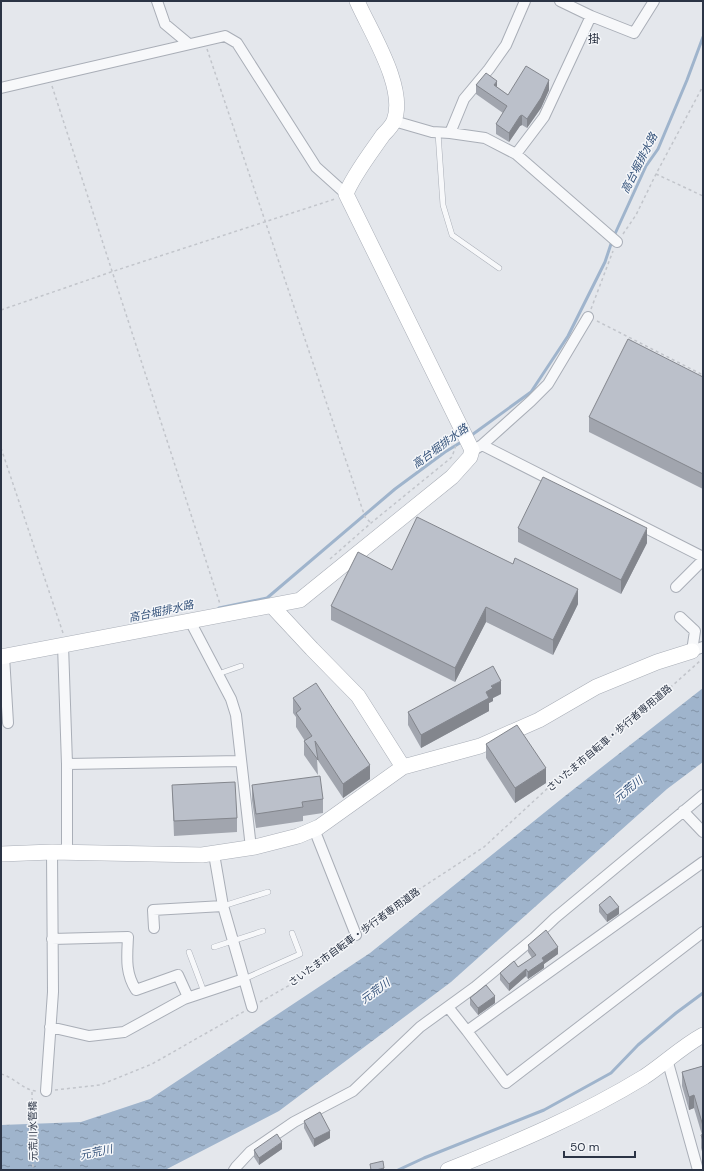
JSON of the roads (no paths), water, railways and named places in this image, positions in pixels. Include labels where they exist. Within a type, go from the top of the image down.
[{"type":"street","points":[[157,1],[165,24],[188,44]]},
{"type":"street","points":[[346,194],[352,182],[394,121],[397,104],[394,82],[380,48],[357,1]]},
{"type":"street","points":[[450,133],[464,99],[489,69],[506,45],[525,1]]},
{"type":"street","points":[[560,1],[591,16],[634,33],[654,1]]},
{"type":"street","points":[[516,154],[544,117],[591,16]]},
{"type":"street","points":[[1,88],[225,36],[237,44],[316,167],[346,194],[475,447],[703,559],[676,587]]},
{"type":"street","points":[[394,121],[432,132],[484,138],[516,154],[617,242]]},
{"type":"street","points":[[8,723],[3,657],[272,606],[300,600],[312,592],[452,477],[470,457],[475,447],[531,401],[548,384],[588,317]]},
{"type":"street","points":[[272,606],[358,696],[403,767]]},
{"type":"street","points":[[1,854],[52,852],[202,855],[251,848],[298,836],[319,827],[403,767],[480,746],[539,720],[596,687],[657,662],[699,652],[695,631],[680,617]]},
{"type":"street","points":[[190,621],[231,699],[236,715],[251,848]]},
{"type":"street","points":[[64,645],[67,764],[67,853]]},
{"type":"street","points":[[67,764],[241,761]]},
{"type":"street","points":[[234,1170],[250,1152],[294,1122],[353,1091],[420,1027],[475,987],[534,938],[555,918],[703,795]]},
{"type":"street","points":[[683,811],[703,832]]},
{"type":"street","points":[[314,829],[356,935]]},
{"type":"street","points":[[46,1091],[53,992],[52,852]]},
{"type":"street","points":[[214,854],[223,906],[252,1007]]},
{"type":"street","points":[[467,1031],[703,862]]},
{"type":"street","points":[[154,928],[153,910],[223,906]]},
{"type":"street","points":[[448,1007],[506,1083],[703,932]]},
{"type":"street","points":[[52,939],[128,937],[127,968],[130,981],[136,990],[178,975],[188,997]]},
{"type":"street","points":[[50,1027],[89,1036],[124,1032],[184,998],[244,979]]},
{"type":"street","points":[[448,1170],[550,1126],[607,1098],[645,1076],[690,1042],[703,1035]]},
{"type":"street","points":[[667,1059],[698,1170]]},
{"type":"lane","points":[[438,133],[444,205],[452,235],[499,268]]},
{"type":"lane","points":[[218,674],[241,666]]},
{"type":"lane","points":[[223,906],[268,892]]},
{"type":"lane","points":[[214,947],[263,931]]},
{"type":"lane","points":[[244,979],[300,954],[292,933]]},
{"type":"lane","points":[[189,952],[204,992]]},
{"type":"water","name":"元荒川","points":[[703,688],[703,762],[667,789],[451,982],[279,1111],[165,1170],[1,1170],[1,1125],[81,1122],[150,1099],[370,953],[565,796]]},
{"type":"waterway","name":"高台堀排水路","points":[[614,236],[646,166],[658,149],[703,37]]},
{"type":"waterway","name":"高台堀排水路","points":[[469,437],[531,392],[568,336],[605,262],[612,241]]},
{"type":"waterway","name":"高台堀排水路","points":[[219,608],[267,598],[395,489],[445,452],[463,441]]},
{"type":"waterway","points":[[398,1170],[424,1158],[544,1110],[611,1073],[638,1045],[676,1013],[703,993]]},
{"type":"district","name":"掛","points":[[594,39]]}]
